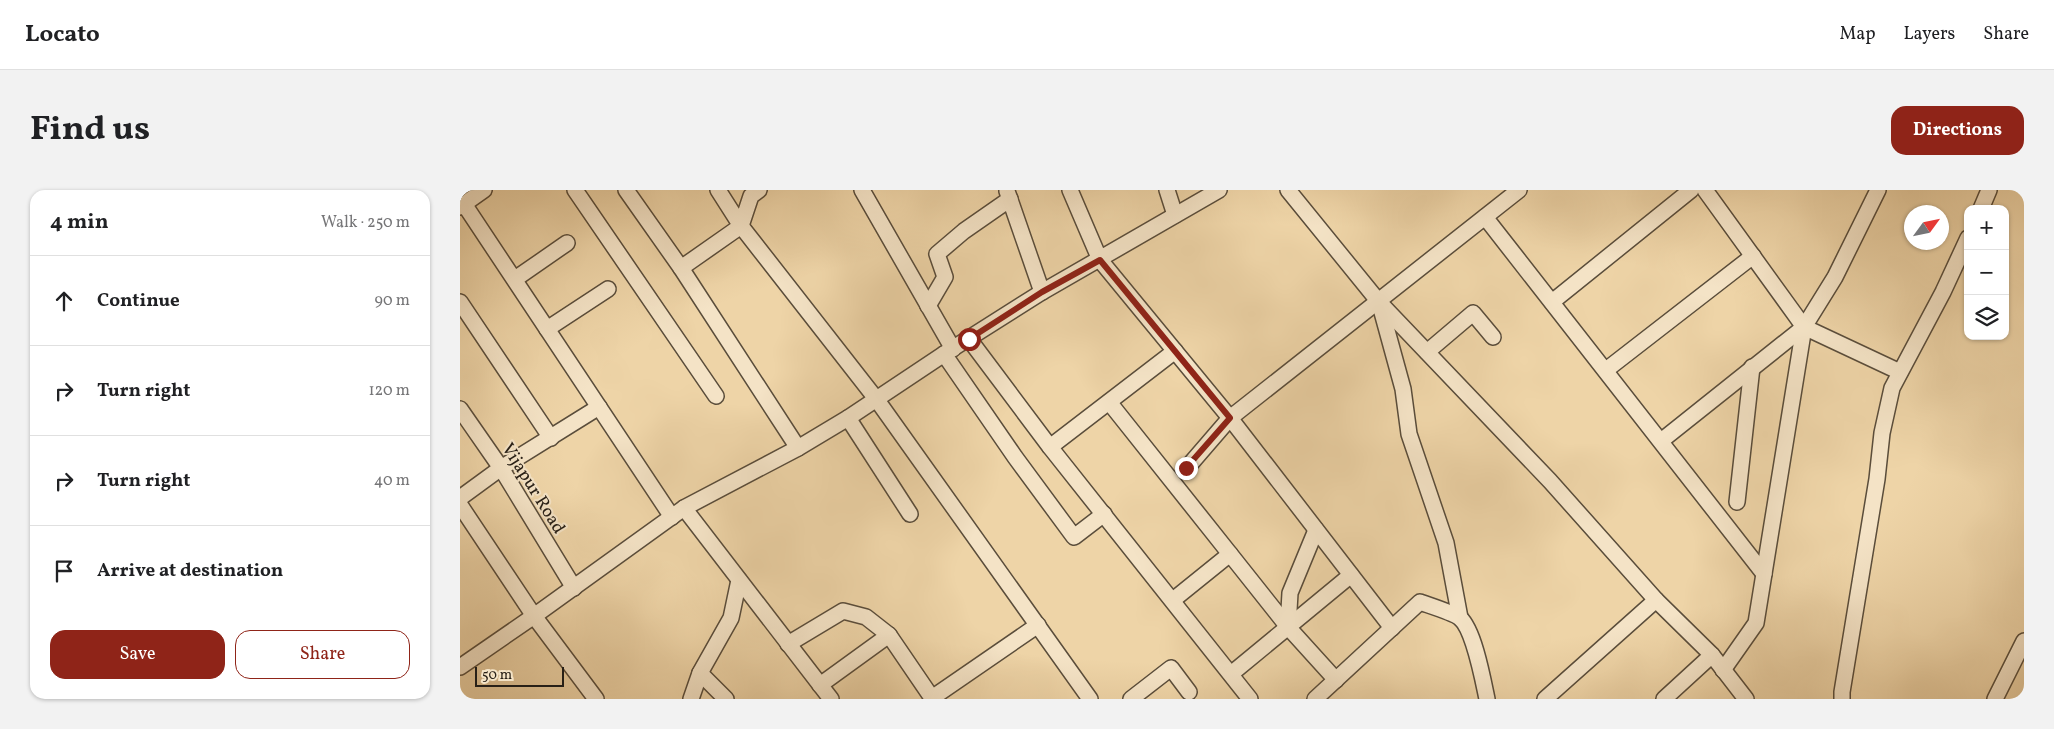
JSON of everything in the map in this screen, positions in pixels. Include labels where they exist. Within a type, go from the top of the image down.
[{"type":"street","points":[[484,190],[462,206],[514,279],[598,407],[678,512],[739,580],[830,699]]},
{"type":"street","points":[[575,190],[716,396]]},
{"type":"street","points":[[626,190],[681,268],[798,448]]},
{"type":"street","points":[[718,190],[741,226],[877,400],[1090,699]]},
{"type":"street","points":[[681,268],[741,226],[752,196],[758,190]]},
{"type":"street","points":[[862,190],[928,306],[948,352],[1015,457],[1074,537],[1104,514]]},
{"type":"street","points":[[1070,190],[1100,260],[1230,418],[1392,628]]},
{"type":"street","points":[[1167,190],[1175,215]]},
{"type":"street","points":[[460,667],[574,588],[678,512],[798,448],[877,400],[1042,292],[1219,190]]},
{"type":"street","points":[[1288,190],[1379,302],[1550,481],[1656,600],[1712,655],[1746,699]]},
{"type":"street","points":[[1186,468],[1230,418],[1519,190]]},
{"type":"street","points":[[1552,302],[1691,190]]},
{"type":"street","points":[[1705,190],[1804,327],[1900,372]]},
{"type":"street","points":[[1661,441],[1804,327],[1835,277],[1878,190]]},
{"type":"street","points":[[1983,205],[1989,190]]},
{"type":"street","points":[[928,306],[945,277],[937,254],[1008,195],[1042,292]]},
{"type":"street","points":[[1485,217],[1764,574]]},
{"type":"street","points":[[514,279],[567,243]]},
{"type":"street","points":[[1842,699],[1877,479],[1882,432],[1892,388],[1943,292],[1964,247]]},
{"type":"street","points":[[1606,370],[1753,256]]},
{"type":"street","points":[[547,329],[608,289]]},
{"type":"street","points":[[460,302],[551,438]]},
{"type":"street","points":[[1379,302],[1403,389],[1409,434],[1446,543],[1460,618],[1470,634],[1478,657],[1487,699]]},
{"type":"street","points":[[1427,352],[1473,313],[1493,337]]},
{"type":"street","points":[[1723,670],[1756,623],[1804,327]]},
{"type":"street","points":[[969,339],[1050,447],[1250,699]]},
{"type":"street","points":[[1050,447],[1175,351]]},
{"type":"street","points":[[1737,502],[1752,367]]},
{"type":"street","points":[[1109,402],[1288,627],[1336,680]]},
{"type":"street","points":[[460,498],[501,468],[598,407]]},
{"type":"street","name":"Vijapur Road","points":[[460,409],[501,468],[574,588]]},
{"type":"street","points":[[848,418],[910,514]]},
{"type":"street","points":[[460,505],[534,616],[596,699]]},
{"type":"street","points":[[1288,627],[1290,594],[1316,530]]},
{"type":"street","points":[[1173,600],[1230,554]]},
{"type":"street","points":[[1231,674],[1351,575]]},
{"type":"street","points":[[691,699],[700,672],[731,618],[739,580]]},
{"type":"street","points":[[1545,699],[1656,600]]},
{"type":"street","points":[[1315,699],[1420,602],[1460,618]]},
{"type":"street","points":[[788,644],[843,611],[866,617],[889,636],[932,698],[1038,625]]},
{"type":"street","points":[[820,685],[889,636]]},
{"type":"street","points":[[1995,699],[2024,641]]},
{"type":"street","points":[[1664,699],[1712,655]]},
{"type":"street","points":[[1131,699],[1171,668],[1189,692]]},
{"type":"street","points":[[700,672],[726,699]]},
{"type":"street","points":[[948,699],[953,683]]},
{"type":"route","points":[[969,339],[1042,292],[1100,260],[1230,418],[1186,468]]}]
